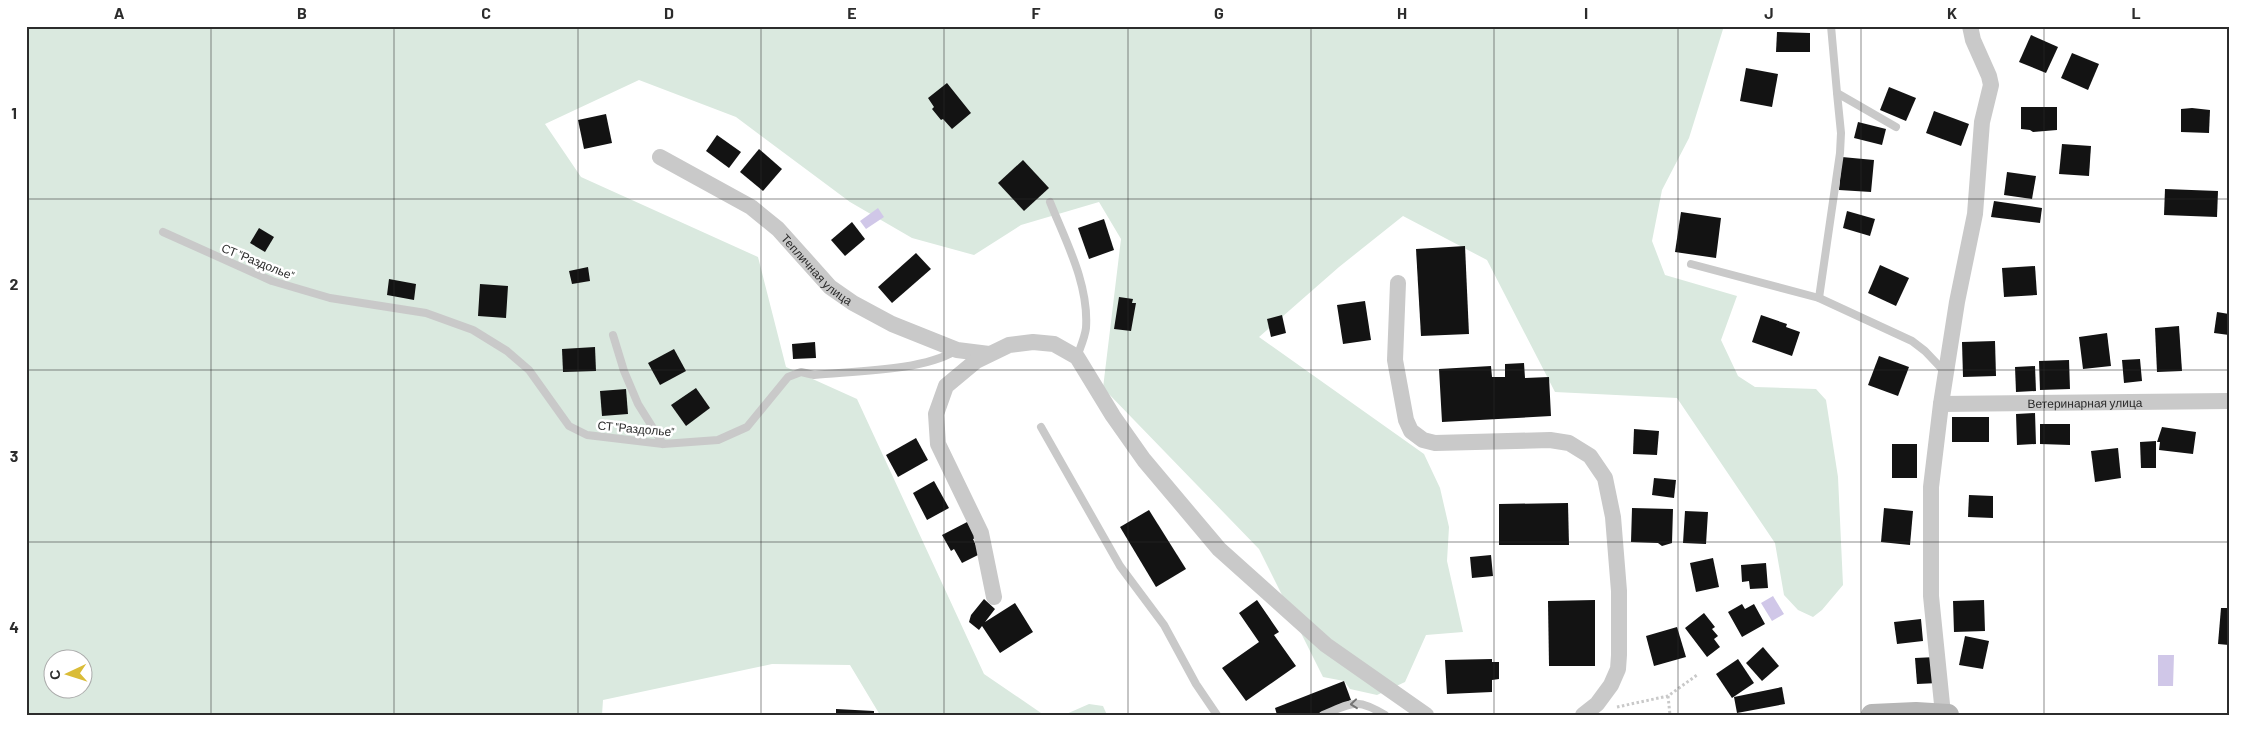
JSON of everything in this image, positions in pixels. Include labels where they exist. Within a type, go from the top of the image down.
[{"type":"street","points":[[1943,714],[1931,586],[1931,487],[1941,404],[1957,302],[1976,214],[1982,122],[1991,85],[1973,40],[1970,26]]},
{"type":"street","name":"Тепличная улица","points":[[660,157],[751,207],[778,229],[830,287],[853,303],[892,324],[957,350],[989,354]]},
{"type":"street","points":[[1398,282],[1395,360],[1406,420],[1411,431],[1423,440],[1434,443],[1550,440],[1570,443],[1590,456],[1605,478],[1613,516],[1619,591],[1618,669],[1611,685],[1597,704],[1584,715]]},
{"type":"street","points":[[994,597],[980,533],[938,444],[936,414],[946,386],[976,360],[1009,344],[1033,342],[1054,344],[1077,357],[1113,416],[1144,460],[1219,549],[1326,645],[1426,715]]},
{"type":"street","name":"Ветеринарная улица","points":[[1941,404],[2229,401]]},
{"type":"street","points":[[1872,715],[1916,713],[1948,715]]},
{"type":"lane","points":[[1819,298],[1840,153],[1841,133],[1831,26]]},
{"type":"lane","points":[[1837,93],[1896,127]]},
{"type":"lane","points":[[1050,202],[1081,281],[1085,298],[1086,330],[1077,357]]},
{"type":"lane","name":"СТ \"Раздолье\"","points":[[163,232],[272,281],[330,298],[426,312],[473,330],[507,351],[528,370],[569,426],[587,435],[663,444],[718,440],[746,427],[774,397],[788,378],[801,372],[814,375],[923,364],[942,359],[957,350]]},
{"type":"lane","points":[[1691,264],[1819,298],[1912,342],[1925,351],[1946,373]]},
{"type":"lane","points":[[613,335],[624,371],[638,404],[663,444]]},
{"type":"lane","points":[[1041,427],[1120,566],[1164,625],[1196,684],[1218,715]]},
{"type":"lane","points":[[1323,715],[1350,704],[1359,703],[1368,704],[1384,715]]},
{"type":"path","points":[[1584,715],[1668,696],[1697,675]]},
{"type":"path","points":[[1668,696],[1670,715]]},
{"type":"shaded area","points":[[26,26],[1724,26],[1689,138],[1662,190],[1652,241],[1665,275],[1737,296],[1721,340],[1738,376],[1755,387],[1816,389],[1826,400],[1838,477],[1843,585],[1822,610],[1813,617],[1798,610],[1784,595],[1775,543],[1677,398],[1555,392],[1487,260],[1403,216],[1339,267],[1259,337],[1424,454],[1440,488],[1449,527],[1447,561],[1463,632],[1426,635],[1405,682],[1377,695],[1350,689],[1344,681],[1323,677],[1259,549],[1103,388],[1121,239],[1099,202],[1021,225],[974,255],[912,238],[850,202],[736,117],[639,80],[545,124],[581,177],[758,257],[786,367],[857,399],[984,674],[1044,715],[880,715],[850,665],[772,664],[603,700],[602,715],[26,715]]},
{"type":"shaded area","points":[[878,208],[884,217],[866,229],[860,221]]},
{"type":"shaded area","points":[[1773,596],[1784,614],[1772,621],[1761,603]]},
{"type":"shaded area","points":[[2158,655],[2174,655],[2173,686],[2158,686]]},
{"type":"shaded area","points":[[1089,704],[1103,706],[1107,715],[1064,715]]},
{"type":"building","points":[[1777,32],[1810,33],[1810,52],[1776,52]]},
{"type":"building","points":[[2031,35],[2058,47],[2046,73],[2019,62]]},
{"type":"building","points":[[2072,53],[2099,64],[2088,90],[2061,78]]},
{"type":"building","points":[[1746,68],[1778,74],[1772,107],[1740,101]]},
{"type":"building","points":[[947,83],[971,113],[952,129],[932,109],[934,107],[928,98]]},
{"type":"building","points":[[1889,87],[1916,98],[1906,121],[1880,110]]},
{"type":"building","points":[[2021,107],[2057,107],[2057,130],[2033,132],[2021,129]]},
{"type":"building","points":[[2181,109],[2210,110],[2209,133],[2181,132]]},
{"type":"building","points":[[1934,111],[1969,124],[1961,146],[1926,133]]},
{"type":"building","points":[[606,114],[612,143],[584,149],[578,120]]},
{"type":"building","points":[[1858,122],[1886,129],[1882,145],[1854,138]]},
{"type":"building","points":[[717,135],[741,152],[729,168],[706,151]]},
{"type":"building","points":[[2062,144],[2091,146],[2089,176],[2059,174]]},
{"type":"building","points":[[759,149],[782,169],[763,191],[740,172]]},
{"type":"building","points":[[1842,157],[1874,160],[1871,192],[1839,190]]},
{"type":"building","points":[[1023,160],[1049,188],[1024,211],[998,183]]},
{"type":"building","points":[[2007,172],[2036,176],[2032,199],[2004,195]]},
{"type":"building","points":[[2165,189],[2218,191],[2217,217],[2164,215]]},
{"type":"building","points":[[1994,201],[2042,208],[2040,223],[1991,217]]},
{"type":"building","points":[[1847,211],[1875,219],[1870,236],[1843,228]]},
{"type":"building","points":[[1681,212],[1721,218],[1716,258],[1675,252]]},
{"type":"building","points":[[1104,219],[1114,250],[1089,259],[1078,228]]},
{"type":"building","points":[[852,222],[865,239],[845,256],[831,240]]},
{"type":"building","points":[[259,228],[274,237],[265,252],[250,243]]},
{"type":"building","points":[[1465,246],[1469,334],[1421,336],[1416,249]]},
{"type":"building","points":[[916,253],[931,269],[892,303],[878,287]]},
{"type":"building","points":[[1880,265],[1909,278],[1896,306],[1868,293]]},
{"type":"building","points":[[2035,266],[2037,295],[2004,297],[2002,268]]},
{"type":"building","points":[[588,267],[590,281],[572,284],[569,271]]},
{"type":"building","points":[[389,279],[416,284],[414,300],[387,295]]},
{"type":"building","points":[[480,284],[508,286],[506,318],[478,316]]},
{"type":"building","points":[[1119,297],[1133,299],[1132,303],[1136,303],[1131,331],[1114,329]]},
{"type":"building","points":[[1365,301],[1371,340],[1343,344],[1337,305]]},
{"type":"building","points":[[2217,312],[2229,314],[2229,335],[2214,333]]},
{"type":"building","points":[[1282,315],[1286,333],[1271,337],[1267,319]]},
{"type":"building","points":[[1761,315],[1787,324],[1786,327],[1800,332],[1792,356],[1752,342]]},
{"type":"building","points":[[2179,326],[2182,371],[2157,372],[2155,328]]},
{"type":"building","points":[[2107,333],[2111,366],[2083,369],[2079,337]]},
{"type":"building","points":[[1995,341],[1996,376],[1963,377],[1962,342]]},
{"type":"building","points":[[815,342],[816,358],[793,359],[792,344]]},
{"type":"building","points":[[595,347],[596,371],[563,372],[562,349]]},
{"type":"building","points":[[674,349],[686,371],[660,385],[648,363]]},
{"type":"building","points":[[1879,356],[1909,367],[1898,396],[1868,385]]},
{"type":"building","points":[[2140,359],[2142,381],[2124,383],[2122,360]]},
{"type":"building","points":[[2069,360],[2070,389],[2040,390],[2039,361]]},
{"type":"building","points":[[1524,363],[1525,378],[1549,377],[1551,416],[1442,422],[1439,369],[1491,366],[1492,377],[1505,377],[1505,364]]},
{"type":"building","points":[[2035,366],[2036,391],[2016,392],[2015,367]]},
{"type":"building","points":[[696,388],[710,408],[686,426],[671,405]]},
{"type":"building","points":[[626,389],[628,414],[602,416],[600,391]]},
{"type":"building","points":[[2035,413],[2036,444],[2017,445],[2016,414]]},
{"type":"building","points":[[1952,417],[1989,417],[1989,442],[1952,442]]},
{"type":"building","points":[[2040,424],[2070,424],[2070,445],[2040,444]]},
{"type":"building","points":[[2162,427],[2196,432],[2193,454],[2159,450],[2160,442],[2157,442]]},
{"type":"building","points":[[1634,429],[1659,431],[1657,455],[1633,454]]},
{"type":"building","points":[[916,438],[928,460],[898,477],[886,455]]},
{"type":"building","points":[[2156,441],[2156,468],[2141,468],[2140,442]]},
{"type":"building","points":[[1892,444],[1917,444],[1917,478],[1892,478]]},
{"type":"building","points":[[2118,448],[2121,478],[2095,482],[2091,451]]},
{"type":"building","points":[[1654,478],[1676,480],[1674,498],[1652,495]]},
{"type":"building","points":[[934,481],[949,508],[927,520],[913,493]]},
{"type":"building","points":[[1969,495],[1993,496],[1993,518],[1968,517]]},
{"type":"building","points":[[1568,503],[1569,545],[1499,545],[1499,504]]},
{"type":"building","points":[[1632,508],[1673,509],[1672,543],[1662,546],[1658,543],[1631,542]]},
{"type":"building","points":[[1884,508],[1913,511],[1910,545],[1881,542]]},
{"type":"building","points":[[1149,510],[1186,569],[1156,587],[1120,527]]},
{"type":"building","points":[[1685,511],[1708,512],[1706,544],[1683,543]]},
{"type":"building","points":[[971,520],[980,536],[973,539],[980,554],[962,563],[954,549],[951,551],[942,535]]},
{"type":"building","points":[[1491,555],[1493,576],[1472,578],[1470,557]]},
{"type":"building","points":[[1713,558],[1719,587],[1696,592],[1690,563]]},
{"type":"building","points":[[1766,563],[1768,588],[1750,589],[1749,581],[1742,582],[1741,565]]},
{"type":"building","points":[[984,599],[995,609],[985,622],[1015,603],[1033,632],[1000,653],[982,626],[979,630],[969,622],[971,615]]},
{"type":"building","points":[[1257,600],[1279,632],[1274,635],[1296,666],[1246,701],[1222,668],[1259,642],[1239,613]]},
{"type":"building","points":[[1595,600],[1595,666],[1549,666],[1548,601]]},
{"type":"building","points":[[1984,600],[1985,631],[1954,632],[1953,601]]},
{"type":"building","points":[[1742,604],[1745,609],[1754,604],[1765,624],[1742,637],[1728,612]]},
{"type":"building","points":[[2221,608],[2229,608],[2229,645],[2218,644]]},
{"type":"building","points":[[1704,613],[1715,627],[1712,629],[1718,636],[1714,639],[1720,647],[1707,657],[1685,628]]},
{"type":"building","points":[[1921,619],[1923,641],[1897,644],[1894,622]]},
{"type":"building","points":[[1677,627],[1686,657],[1654,666],[1646,636]]},
{"type":"building","points":[[1965,636],[1989,641],[1983,669],[1959,665]]},
{"type":"building","points":[[1763,647],[1779,666],[1762,681],[1746,663]]},
{"type":"building","points":[[1936,657],[1938,683],[1917,684],[1915,658]]},
{"type":"building","points":[[1492,659],[1492,662],[1499,662],[1499,679],[1492,680],[1492,692],[1447,694],[1445,660]]},
{"type":"building","points":[[1738,659],[1754,683],[1732,698],[1716,674]]},
{"type":"building","points":[[1344,681],[1351,700],[1316,715],[1277,715],[1275,708]]},
{"type":"building","points":[[1782,687],[1785,704],[1737,713],[1734,697]]},
{"type":"building","points":[[836,709],[874,711],[874,715],[836,715]]}]
